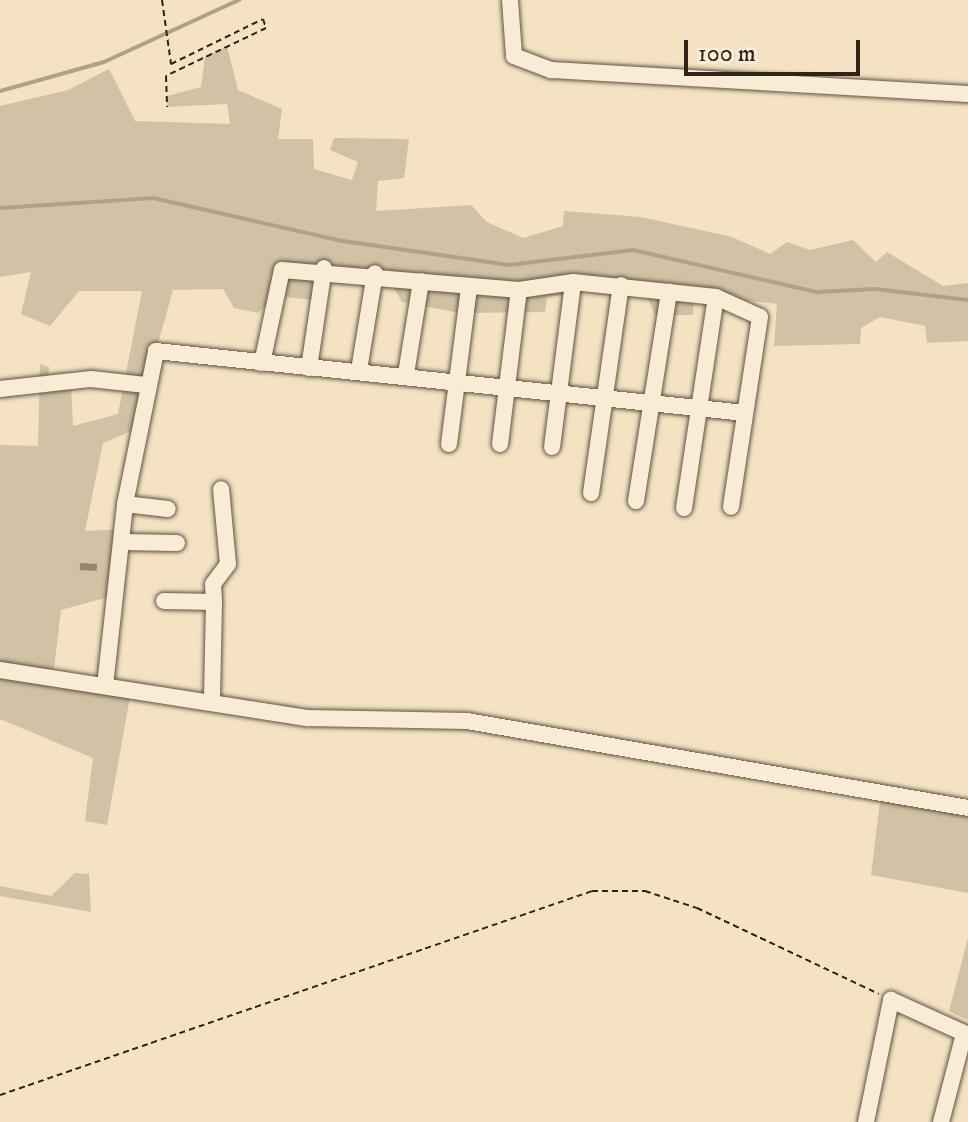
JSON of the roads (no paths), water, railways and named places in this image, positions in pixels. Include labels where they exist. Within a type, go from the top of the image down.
[{"type":"street","points":[[510,0],[514,56],[551,70],[968,94]]},
{"type":"street","points":[[309,368],[324,268]]},
{"type":"street","points":[[262,363],[277,272],[324,268],[469,287],[519,290],[573,282],[716,297],[759,313],[731,507]]},
{"type":"street","points":[[359,370],[375,273]]},
{"type":"street","points":[[406,374],[421,281]]},
{"type":"street","points":[[552,447],[554,387],[573,282]]},
{"type":"street","points":[[591,493],[602,392],[621,285]]},
{"type":"street","points":[[449,444],[469,287]]},
{"type":"street","points":[[500,444],[505,382],[519,290]]},
{"type":"street","points":[[636,501],[669,292]]},
{"type":"street","points":[[684,508],[716,297]]},
{"type":"street","points":[[105,686],[125,504],[146,385],[157,350],[309,368],[602,392],[745,413]]},
{"type":"street","points":[[0,389],[91,379],[146,385]]},
{"type":"street","points":[[212,700],[213,584],[228,564],[221,489]]},
{"type":"street","points":[[125,504],[168,509]]},
{"type":"street","points":[[122,542],[177,543]]},
{"type":"street","points":[[164,601],[214,602]]},
{"type":"street","points":[[0,670],[212,700],[308,718],[467,721],[968,808]]},
{"type":"street","points":[[866,1122],[891,1000],[966,1034],[941,1122]]},
{"type":"waterway","points":[[0,91],[104,62],[239,0]]},
{"type":"waterway","points":[[0,208],[153,198],[343,241],[509,265],[633,250],[817,292],[875,289],[968,300]]}]
